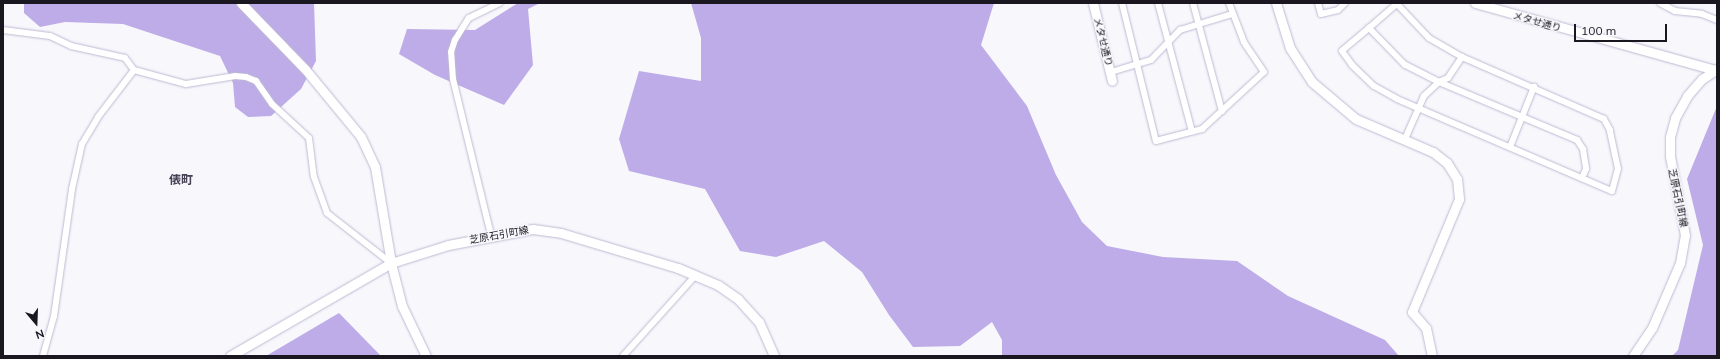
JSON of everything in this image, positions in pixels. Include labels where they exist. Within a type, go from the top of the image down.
[{"type":"street","points":[[241,3],[305,69],[361,137],[375,167],[391,263],[402,306],[422,355]]},
{"type":"street","points":[[491,235],[453,79],[451,52],[455,40],[469,18],[500,3]]},
{"type":"street","name":"メタせ通り","points":[[1093,3],[1111,76]]},
{"type":"street","points":[[1122,3],[1139,65],[1156,141],[1202,129],[1264,72],[1244,42],[1229,3]]},
{"type":"street","points":[[1158,3],[1192,132]]},
{"type":"street","points":[[1193,3],[1222,110]]},
{"type":"street","points":[[1276,3],[1290,48],[1312,82],[1356,119],[1433,152],[1447,163],[1457,179],[1459,199],[1412,312],[1426,328],[1432,356]]},
{"type":"street","points":[[1318,3],[1321,14],[1338,10],[1345,3]]},
{"type":"street","name":"メタせ通り","points":[[1475,3],[1716,70]]},
{"type":"street","points":[[1660,3],[1675,11],[1702,14],[1717,20]]},
{"type":"street","points":[[1396,4],[1429,38],[1462,57],[1534,87],[1604,119],[1610,130],[1618,169],[1617,180],[1612,190],[1397,99],[1374,86],[1352,65],[1342,51],[1396,4]]},
{"type":"street","points":[[1111,76],[1151,60],[1180,30],[1232,14]]},
{"type":"street","points":[[1369,28],[1405,65],[1439,82],[1577,140],[1583,149],[1586,169],[1582,178]]},
{"type":"street","points":[[3,30],[50,36],[71,46],[125,58],[134,70],[186,84],[235,76],[246,77],[256,81],[272,104],[309,138],[314,176],[327,213],[391,263]]},
{"type":"street","points":[[1405,139],[1424,96],[1439,82],[1454,72],[1462,57]]},
{"type":"street","points":[[44,356],[54,316],[72,189],[82,144],[98,117],[134,70]]},
{"type":"street","name":"芝原石引町線","points":[[1633,356],[1652,328],[1680,262],[1685,235],[1670,156],[1670,137],[1675,118],[1687,96],[1702,79],[1716,70]]},
{"type":"street","points":[[1510,147],[1534,87]]},
{"type":"street","name":"芝原石引町線","points":[[230,356],[391,263],[448,245],[491,235],[533,229],[561,233],[696,275],[718,285],[738,299],[759,322],[774,356]]},
{"type":"street","points":[[623,356],[696,275]]},
{"type":"shaded area","points":[[24,3],[314,3],[316,61],[301,89],[271,116],[248,117],[235,107],[233,83],[220,56],[123,24],[65,22],[40,27],[24,13]]},
{"type":"shaded area","points":[[518,3],[540,3],[528,9],[533,65],[504,105],[435,75],[399,54],[407,29],[475,30]]},
{"type":"shaded area","points":[[691,3],[994,3],[981,45],[1027,106],[1056,175],[1082,222],[1107,246],[1163,257],[1237,261],[1288,296],[1385,340],[1399,356],[1002,356],[1002,340],[992,322],[960,346],[913,347],[889,315],[862,272],[824,241],[776,257],[740,251],[705,189],[629,171],[619,139],[639,71],[701,81],[701,38]]},
{"type":"shaded area","points":[[1717,106],[1717,356],[1672,356],[1678,350],[1703,245],[1687,179]]},
{"type":"shaded area","points":[[339,313],[381,356],[266,356]]},
{"type":"district","name":"俵町","points":[[181,180]]}]
